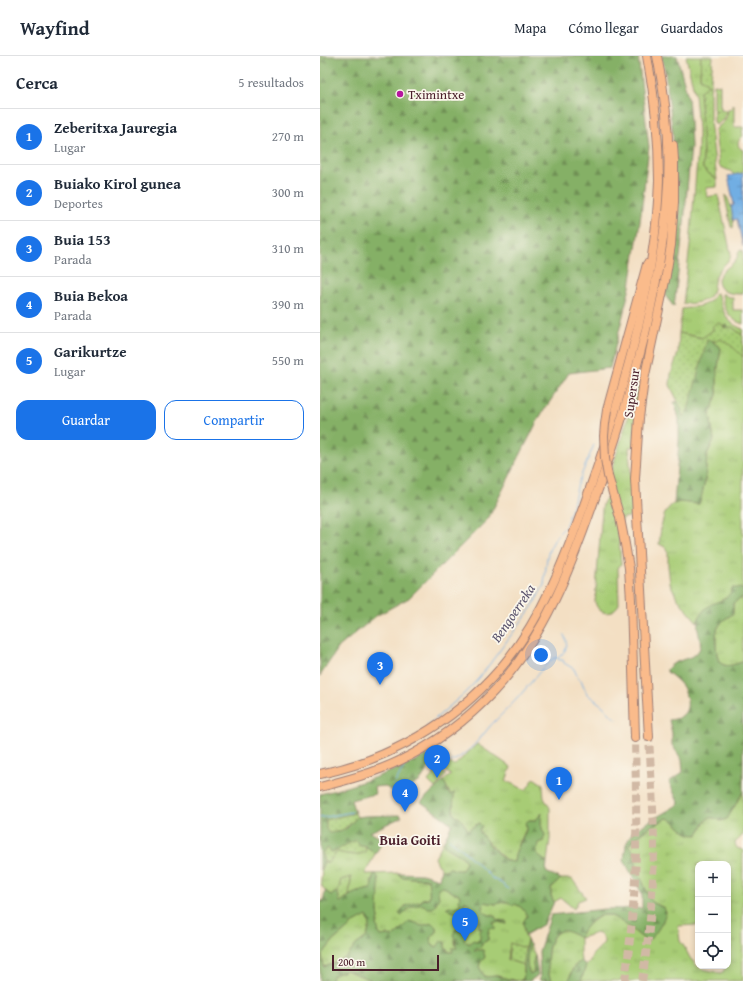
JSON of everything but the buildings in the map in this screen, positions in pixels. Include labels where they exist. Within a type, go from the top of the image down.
[{"type":"highway","points":[[320,774],[348,767],[401,746],[434,727],[463,705],[499,670],[527,632],[541,608],[564,558],[592,483],[615,411],[630,360],[652,259],[658,188],[658,144],[655,102],[647,56]]},
{"type":"highway","points":[[320,787],[362,776],[400,760],[440,738],[462,721],[495,691],[514,668],[534,639],[556,597],[583,534],[618,432],[635,375],[657,280],[665,225],[668,179],[666,116],[662,79],[657,56]]},
{"type":"highway","name":"Supersur","points":[[649,737],[635,479],[641,397],[669,261],[674,202],[674,160],[671,117],[664,77],[657,56]]},
{"type":"highway","name":"Supersur","points":[[635,738],[631,600],[628,560],[620,518],[608,476],[605,459],[604,424],[639,290],[654,240]]},
{"type":"green space","points":[[320,56],[638,56],[649,147],[630,287],[610,368],[569,373],[539,418],[488,519],[409,598],[376,616],[339,647],[320,676]]},
{"type":"green space","points":[[661,56],[677,56],[688,97],[690,121],[691,147],[674,307],[660,289],[667,249],[673,189],[673,134],[665,72]]},
{"type":"green space","points":[[686,56],[701,56],[700,78],[709,85],[702,119],[703,169],[717,180],[717,187],[706,188],[707,197],[718,195],[731,254],[716,276],[713,289],[709,297],[705,300],[683,304],[690,245],[698,148],[695,95]]},
{"type":"green space","points":[[701,56],[713,56],[710,93],[710,121],[717,180],[703,169],[700,91],[709,85],[700,78]]},
{"type":"green space","points":[[714,84],[720,85],[720,105],[722,110],[714,111]]},
{"type":"green space","points":[[732,105],[734,105],[734,127],[743,127],[743,136],[739,139],[738,145],[743,150],[743,173],[734,175],[719,165],[715,131],[724,122],[728,110],[732,108]]},
{"type":"green space","points":[[726,110],[723,119],[716,125],[714,122],[714,111]]},
{"type":"green space","points":[[726,195],[732,211],[733,228],[731,227],[725,197]]},
{"type":"green space","points":[[743,250],[743,294],[734,294],[724,291],[718,283],[718,279],[722,273],[735,261],[739,251]]},
{"type":"green space","points":[[715,293],[717,293],[728,319],[743,329],[742,335],[732,327],[743,342],[743,591],[741,588],[731,593],[728,597],[707,607],[697,622],[677,598],[670,583],[668,552],[665,547],[659,544],[663,518],[669,507],[680,502],[699,504],[705,481],[707,454],[714,440],[710,414],[717,395],[717,373],[721,348],[713,342],[713,330],[703,338],[679,333],[682,309],[706,304],[713,298]]},
{"type":"green space","points":[[722,294],[728,297],[733,297],[733,310],[743,310],[743,324],[734,320],[725,309]]},
{"type":"green space","points":[[719,323],[722,324],[724,328],[732,327],[743,336],[743,357],[732,346],[723,340],[707,340],[688,410],[683,417],[680,406],[670,385],[671,374],[678,353],[679,333],[702,338],[713,330],[714,325]]},
{"type":"green space","points":[[726,325],[743,339],[726,327],[718,330],[713,339],[713,342],[721,348],[717,373],[717,395],[710,414],[714,440],[707,454],[705,481],[701,499],[699,504],[680,502],[674,504],[679,441],[679,418],[674,402],[679,402],[703,345],[716,329]]},
{"type":"green space","points":[[638,385],[640,386],[633,447],[629,447],[633,514],[629,517],[623,518],[618,527],[621,564],[618,568],[619,604],[613,611],[606,613],[599,610],[595,602],[602,509],[604,501],[611,496],[610,475]]},
{"type":"green space","points":[[732,588],[741,588],[743,591],[743,597],[733,603],[733,614],[724,620],[718,627],[716,633],[716,646],[719,662],[722,664],[729,666],[743,662],[743,792],[727,819],[721,821],[711,818],[706,820],[697,835],[692,835],[684,831],[675,822],[667,818],[650,827],[628,845],[633,851],[638,872],[650,899],[654,903],[664,908],[666,913],[658,929],[647,942],[633,930],[609,915],[593,920],[587,926],[580,938],[570,932],[560,931],[555,934],[552,939],[548,951],[548,970],[551,981],[540,981],[539,951],[551,915],[604,909],[642,908],[642,894],[624,860],[626,844],[633,831],[679,804],[669,782],[683,772],[682,760],[672,745],[672,733],[669,720],[680,717],[685,712],[687,708],[687,700],[683,687],[667,672],[667,669],[674,663],[697,653],[700,645],[698,621],[700,615],[712,604],[727,597]]},
{"type":"green space","points":[[743,597],[743,662],[724,665],[719,662],[717,655],[716,633],[724,620],[733,614],[733,603]]},
{"type":"green space","points":[[477,744],[511,767],[506,781],[526,790],[534,778],[543,784],[544,798],[550,808],[550,839],[547,862],[538,857],[536,850],[538,842],[545,835],[541,825],[541,814],[536,820],[529,820],[516,851],[514,862],[507,861],[482,836],[479,830],[482,826],[479,823],[468,830],[460,818],[455,816],[453,812],[454,793],[451,795],[443,781],[451,775],[432,763],[448,763],[455,765]]},
{"type":"green space","points":[[427,755],[432,763],[419,782],[408,788],[405,786],[392,791],[384,786],[374,787],[375,794],[351,800],[355,813],[326,821],[346,829],[357,817],[400,815],[402,817],[370,832],[384,840],[375,854],[364,846],[342,847],[338,850],[330,852],[328,848],[322,853],[324,862],[320,870],[320,794],[375,778]]},
{"type":"green space","points":[[439,768],[446,775],[435,788],[428,781]]},
{"type":"green space","points":[[443,781],[450,795],[454,793],[453,812],[455,816],[460,818],[468,830],[479,823],[482,826],[479,830],[484,838],[500,856],[507,861],[513,862],[527,828],[525,823],[529,820],[536,820],[542,813],[541,825],[545,835],[543,841],[538,843],[537,853],[547,862],[546,872],[561,879],[551,888],[551,896],[554,902],[544,924],[525,935],[523,922],[527,916],[524,910],[515,904],[513,906],[508,902],[495,904],[485,902],[483,905],[483,911],[489,915],[494,915],[497,920],[506,921],[507,924],[493,922],[496,929],[491,928],[489,930],[488,940],[482,943],[481,947],[474,950],[483,950],[485,957],[480,963],[479,967],[485,977],[497,976],[516,981],[370,981],[371,980],[346,970],[333,976],[332,981],[320,981],[320,901],[322,902],[325,891],[331,895],[338,892],[340,902],[354,893],[371,889],[375,873],[378,877],[379,887],[379,919],[377,925],[381,936],[393,936],[397,934],[409,921],[421,926],[432,923],[436,927],[436,933],[430,938],[432,945],[437,947],[441,941],[445,942],[445,947],[449,952],[453,952],[452,948],[457,948],[453,935],[456,929],[460,931],[465,919],[473,917],[476,921],[474,925],[469,923],[466,928],[467,933],[464,941],[470,944],[473,940],[476,941],[480,938],[482,928],[479,928],[480,918],[469,912],[469,905],[467,902],[464,902],[466,912],[463,915],[446,908],[455,907],[461,904],[458,893],[454,893],[444,887],[438,888],[439,898],[433,908],[427,908],[424,905],[415,906],[407,910],[401,916],[399,913],[408,905],[421,902],[422,899],[429,898],[429,891],[428,879],[401,877],[398,873],[422,874],[439,879],[441,870],[450,868],[462,870],[466,862],[463,857],[445,846],[444,840],[452,824],[421,802]],"holes":[[[367,916],[370,925],[367,937],[356,945],[347,957],[324,967],[322,955],[333,941],[354,923]]]},
{"type":"green space","points":[[743,792],[743,835],[735,843],[737,848],[743,850],[743,981],[581,981],[586,965],[589,963],[593,954],[604,942],[602,936],[596,933],[580,938],[581,961],[571,972],[569,981],[551,981],[548,970],[548,950],[553,937],[562,930],[568,931],[576,936],[581,935],[589,924],[600,916],[607,915],[612,916],[622,922],[647,942],[666,913],[664,908],[654,903],[650,899],[638,872],[633,851],[628,846],[650,827],[667,818],[672,819],[679,827],[700,831],[706,820],[710,817],[721,821],[727,819]]},
{"type":"green space","points":[[355,813],[357,817],[345,828],[329,833],[326,829],[326,820]]},
{"type":"green space","points":[[356,840],[360,845],[366,846],[365,852],[354,855],[337,852],[328,863],[324,862],[322,853],[328,848],[331,852],[338,850]]},
{"type":"green space","points":[[444,840],[445,846],[463,857],[466,862],[462,870],[456,871],[450,868],[441,870],[435,858]]},
{"type":"green space","points":[[366,846],[375,854],[365,874],[398,873],[401,877],[428,879],[429,898],[422,899],[421,902],[405,906],[405,913],[409,908],[416,905],[436,904],[438,888],[444,887],[454,893],[458,893],[460,897],[461,904],[455,907],[450,907],[451,911],[460,913],[466,912],[464,902],[467,902],[469,905],[469,912],[480,918],[479,928],[483,928],[480,932],[481,938],[470,944],[464,941],[467,926],[476,921],[462,925],[460,931],[456,929],[455,943],[457,948],[454,952],[449,952],[445,947],[445,942],[438,947],[431,945],[430,938],[436,933],[436,927],[432,923],[421,926],[416,923],[401,929],[393,936],[381,936],[377,926],[379,919],[373,877],[371,889],[360,891],[349,896],[351,877],[341,880],[338,892],[331,895],[323,888],[321,884],[321,869],[324,862],[328,863],[337,852],[351,855],[361,854],[365,852]]},
{"type":"green space","points":[[351,877],[349,896],[340,902],[338,892],[341,880]]},
{"type":"green space","points":[[561,879],[572,879],[586,898],[578,901],[574,909],[561,898],[554,902],[551,896],[551,888]]},
{"type":"green space","points":[[503,901],[520,907],[527,916],[524,925],[527,940],[525,948],[510,944],[508,960],[524,965],[523,979],[519,981],[497,976],[485,977],[479,967],[480,963],[485,957],[482,950],[474,951],[476,947],[488,940],[489,930],[493,922],[507,924],[506,921],[497,920],[494,915],[489,915],[483,911],[483,905],[485,902],[496,904]]},
{"type":"green space","points":[[367,915],[370,925],[367,937],[356,945],[347,957],[324,967],[322,955],[333,941],[354,923]]},
{"type":"green space","points":[[527,940],[530,945],[527,967],[530,974],[534,972],[533,963],[535,955],[538,975],[530,981],[519,981],[524,977],[524,960]]},
{"type":"green space","points":[[510,943],[525,948],[524,965],[508,960]]},
{"type":"green space","points":[[530,945],[535,955],[533,963],[534,972],[530,974],[527,967],[527,960]]},
{"type":"green space","points":[[581,961],[586,965],[581,981],[569,981],[576,965]]},
{"type":"green space","points":[[346,970],[371,980],[332,981],[332,976]]},
{"type":"water","points":[[743,173],[743,247],[737,219],[733,220],[731,206],[734,205],[728,176]]},
{"type":"waterway","name":"Bengoerreka","points":[[427,726],[466,692],[480,677],[532,607],[544,585],[549,550],[557,535],[565,527],[573,505],[578,483],[594,445]]},
{"type":"waterway","points":[[450,762],[459,758],[473,746],[546,664],[554,658],[558,658],[563,653],[567,645],[564,635]]},
{"type":"waterway","points":[[558,658],[574,669],[587,694],[617,719]]},
{"type":"waterway","name":"Bengoerreka","points":[[391,790],[406,763]]},
{"type":"waterway","name":"Bengoerreka","points":[[320,818],[352,812]]},
{"type":"waterway","points":[[449,839],[463,850],[493,879],[508,889]]},
{"type":"tunnel","points":[[642,981],[647,949],[653,883],[654,850],[649,737]]},
{"type":"tunnel","points":[[625,981],[636,866],[635,738]]},
{"type":"place","name":"Tximintxe","points":[[400,94]]},
{"type":"place","name":"Buia 153","points":[[380,685]]},
{"type":"place","name":"Buiako Kirol gunea","points":[[437,778]]},
{"type":"place","name":"Zeberitxa Jauregia","points":[[559,800]]},
{"type":"place","name":"Buia Bekoa","points":[[405,812]]},
{"type":"place","name":"Garikurtze","points":[[465,941]]},
{"type":"district","name":"Buia Goiti","points":[[410,840]]}]
